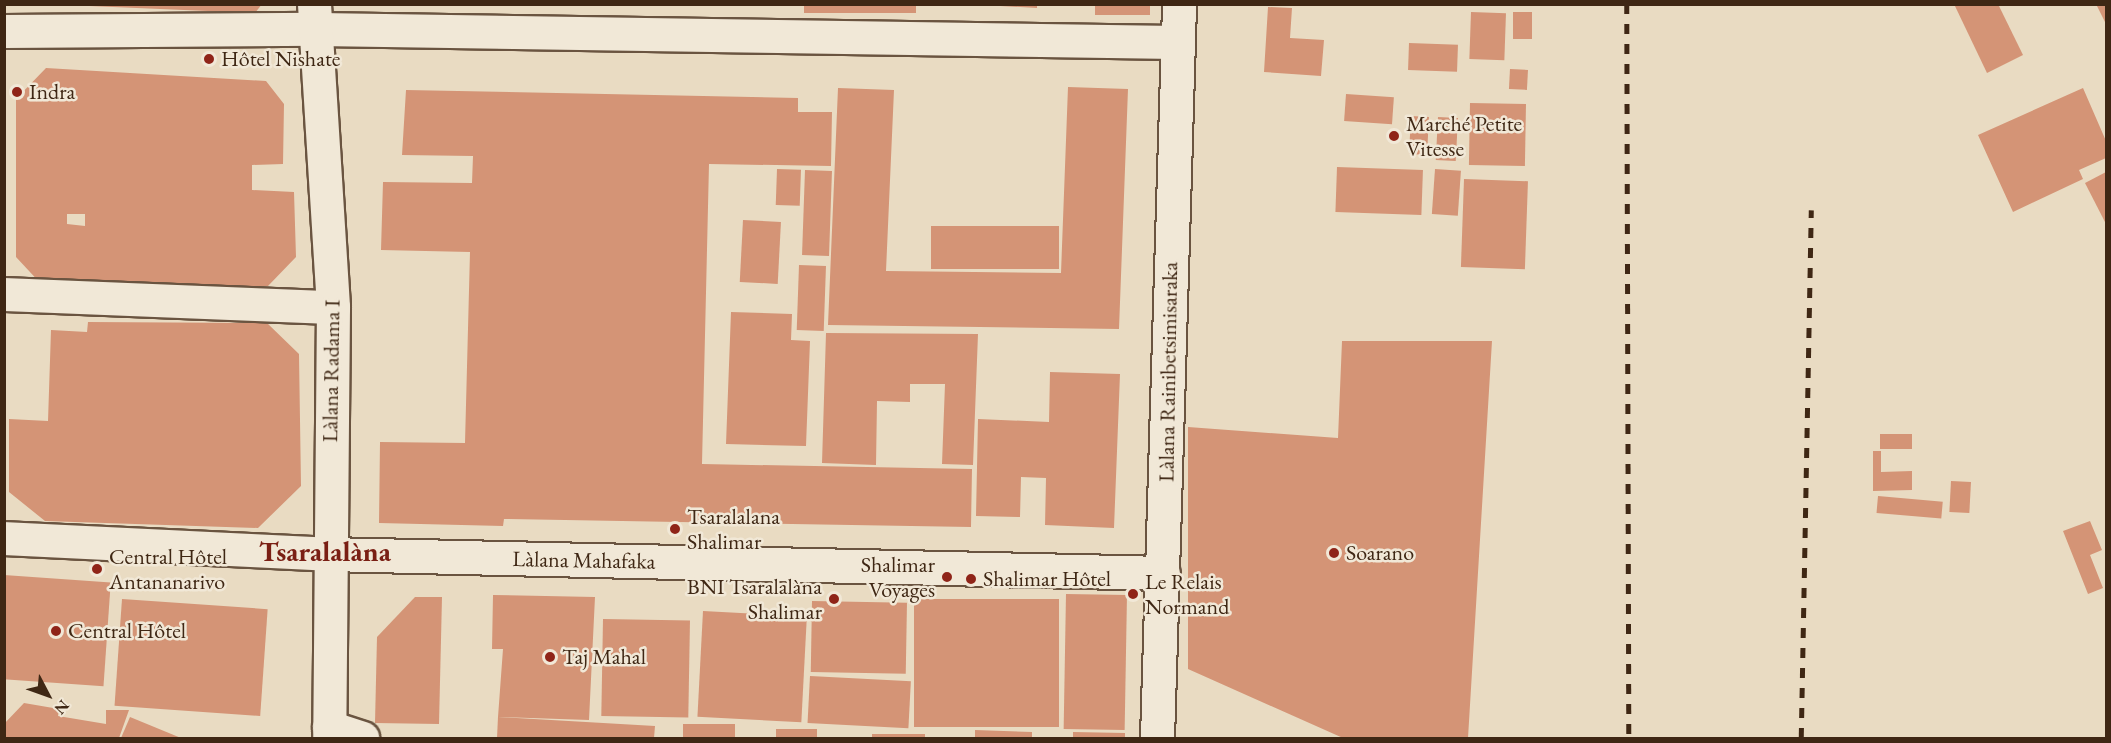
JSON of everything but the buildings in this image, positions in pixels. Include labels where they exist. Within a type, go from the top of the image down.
[{"type":"street","name":"Làlana Rainibetsimisaraka","points":[[1157,738],[1176,42],[1179,4]]},
{"type":"street","points":[[4,31],[316,17],[1176,42]]},
{"type":"street","name":"Làlana Radama I","points":[[316,17],[333,307],[327,554],[328,733]]},
{"type":"street","points":[[4,294],[333,307]]},
{"type":"street","name":"Làlana Mahafaka","points":[[4,538],[327,554],[1163,573]]},
{"type":"street","points":[[328,733],[362,738]]},
{"type":"railway","points":[[1627,4],[1629,738]]},
{"type":"railway","points":[[1801,738],[1811,210]]},
{"type":"place","name":"Hôtel Nishate","points":[[209,59]]},
{"type":"place","name":"Indra","points":[[17,92]]},
{"type":"place","name":"Marché Petite Vitesse","points":[[1394,136]]},
{"type":"place","name":"Tsaralalana Shalimar","points":[[675,529]]},
{"type":"place","name":"Soarano","points":[[1334,553]]},
{"type":"place","name":"Central Hôtel Antananarivo","points":[[97,569]]},
{"type":"place","name":"Shalimar Voyages","points":[[947,577]]},
{"type":"place","name":"Shalimar Hôtel","points":[[971,579]]},
{"type":"place","name":"Le Relais Normand","points":[[1133,594]]},
{"type":"place","name":"BNI Tsaralalàna Shalimar","points":[[834,599]]},
{"type":"place","name":"Central Hôtel","points":[[56,631]]},
{"type":"place","name":"Taj Mahal","points":[[550,657]]},
{"type":"district","name":"Tsaralalàna","points":[[325,551]]}]
